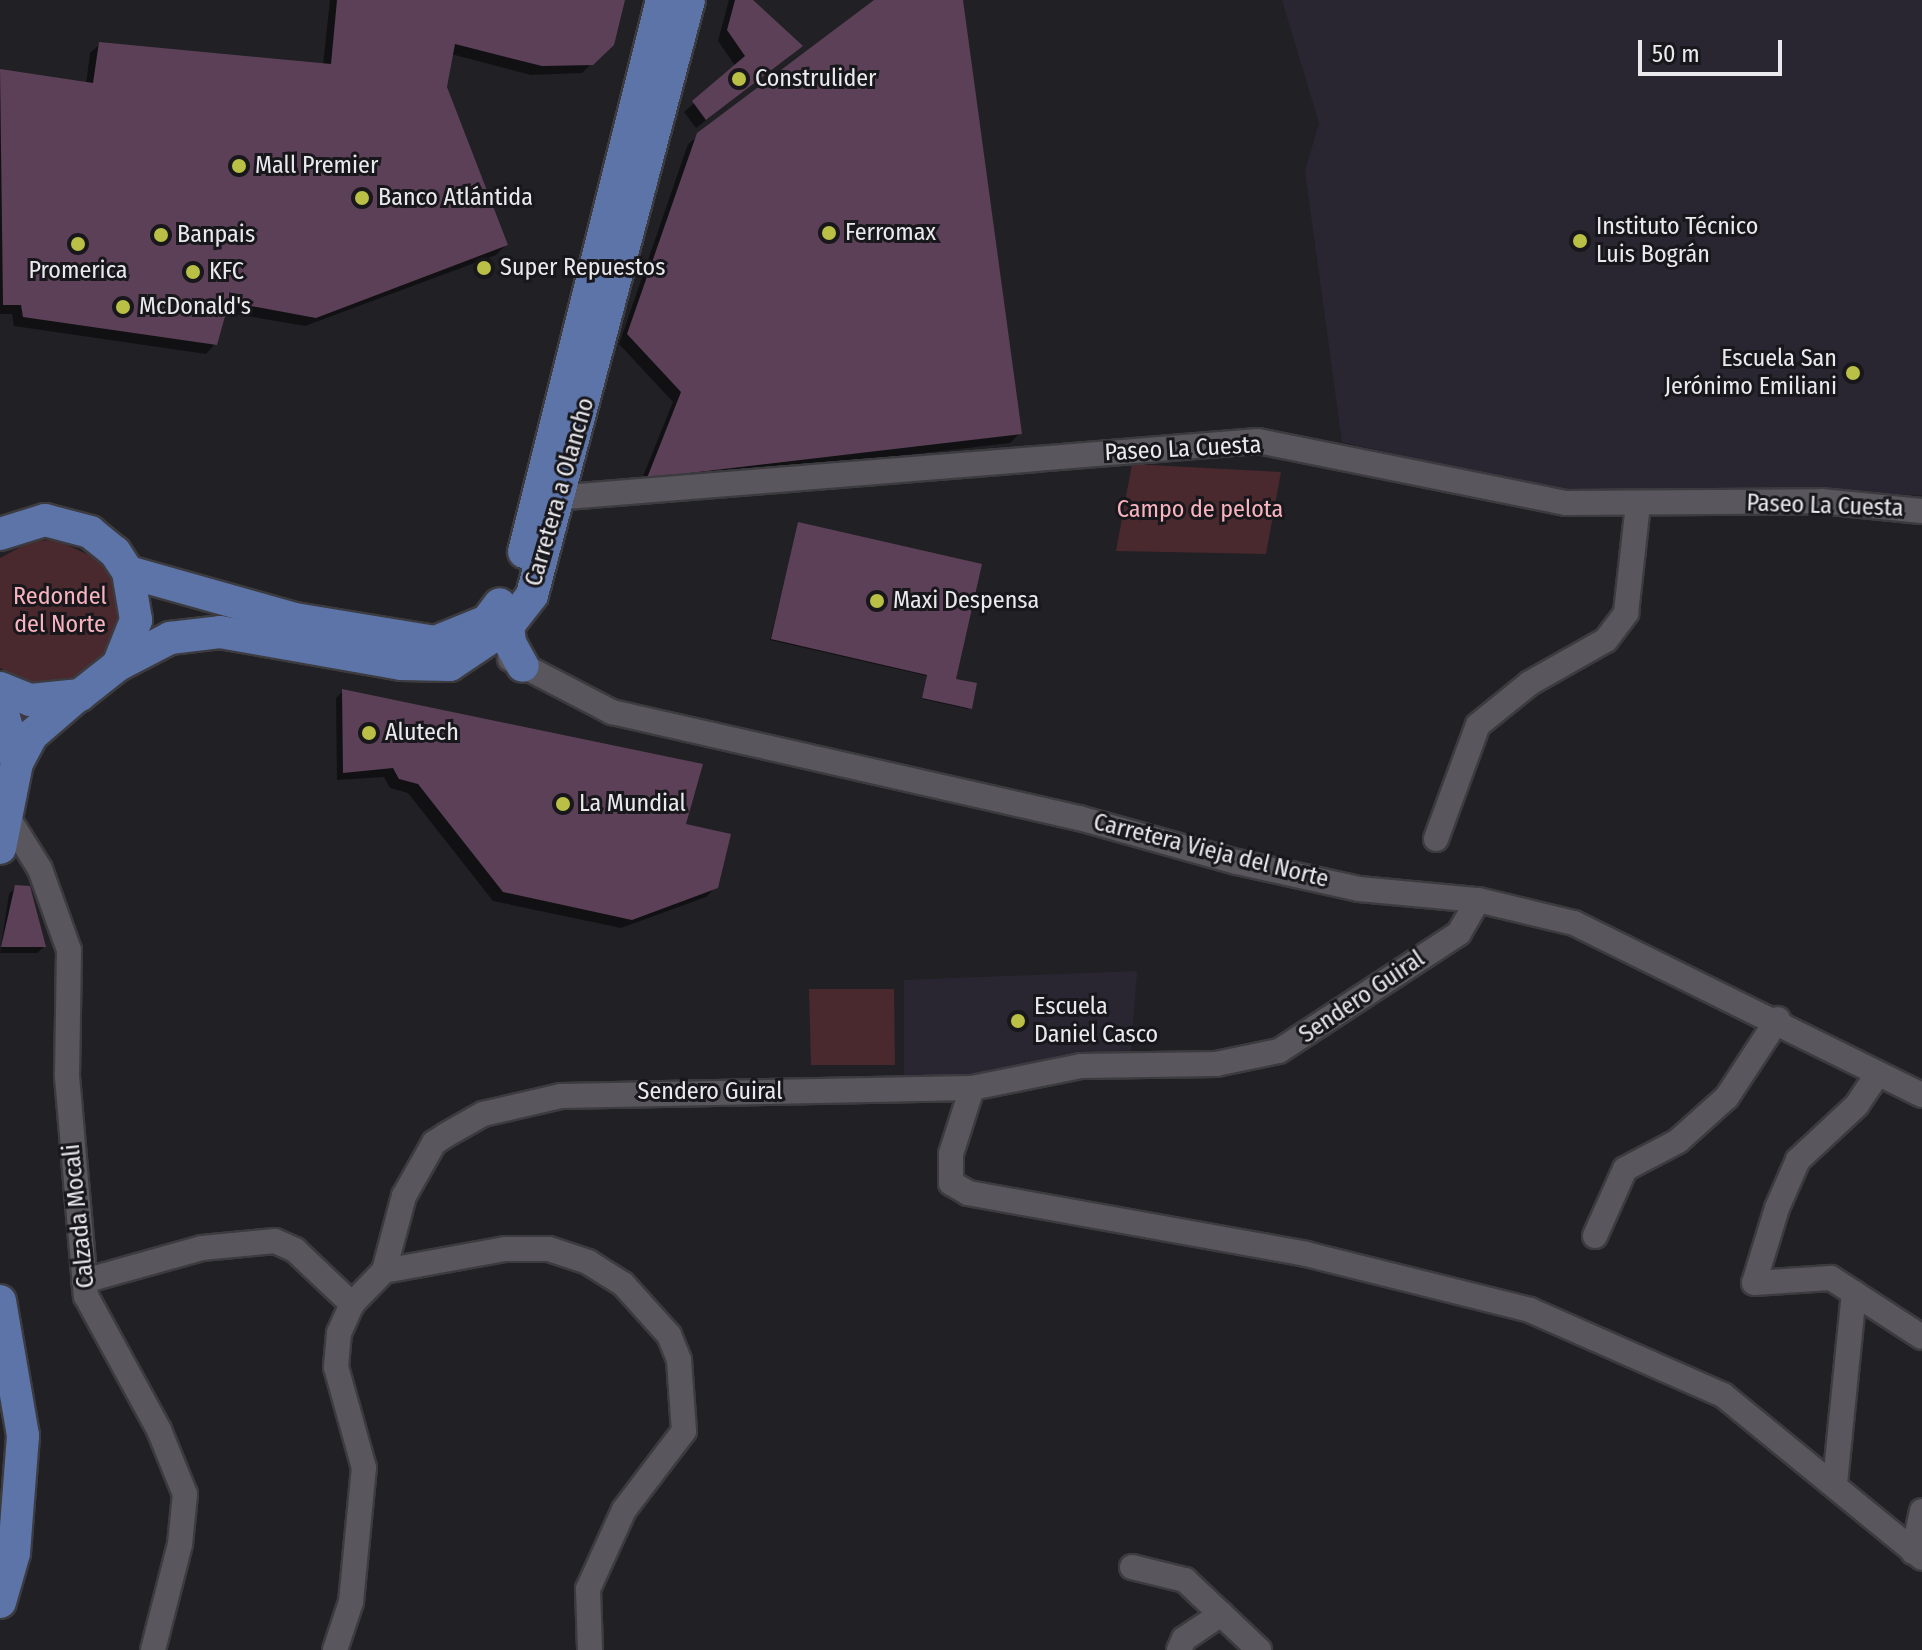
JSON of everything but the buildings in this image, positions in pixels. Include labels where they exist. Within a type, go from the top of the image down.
[{"type":"main road","name":"Carretera a Olancho","points":[[118,665],[170,638],[220,632],[401,664],[450,665],[496,636],[532,595],[548,499],[662,0]]},
{"type":"main road","name":"Carretera a Olancho","points":[[128,572],[295,619],[435,642],[487,621],[517,583],[548,499],[689,0]]},
{"type":"main road","points":[[0,508],[90,532],[115,552],[128,572],[136,620],[118,665],[32,735],[17,763],[0,848]]},
{"type":"main road","points":[[0,534],[45,520]]},
{"type":"main road","points":[[496,636],[510,643],[523,666]]},
{"type":"main road","points":[[0,688],[30,700],[80,695]]},
{"type":"main road","points":[[0,703],[17,763]]},
{"type":"main road","points":[[0,1301],[23,1436],[14,1553],[0,1602]]},
{"type":"street","name":"Paseo La Cuesta","points":[[548,499],[1258,441],[1566,503],[1821,501],[1922,511]]},
{"type":"street","points":[[1436,839],[1478,725],[1530,683],[1606,640],[1626,613],[1638,504]]},
{"type":"street","name":"Carretera Vieja del Norte","points":[[523,666],[612,712],[1079,818],[1344,885],[1478,900],[1574,923],[1778,1019],[1877,1075],[1922,1095]]},
{"type":"street","name":"Calzada Mocali","points":[[7,816],[40,869],[69,950],[67,1076],[84,1281],[93,1315],[159,1430],[185,1494],[180,1544],[153,1650]]},
{"type":"street","name":"Sendero Guiral","points":[[335,1650],[351,1602],[364,1468],[336,1367],[339,1333],[352,1304],[384,1271],[404,1196],[434,1143],[483,1114],[561,1096],[610,1092],[972,1088],[1081,1066],[1216,1064],[1279,1051],[1459,933],[1478,900]]},
{"type":"street","points":[[1595,1236],[1625,1169],[1678,1141],[1727,1097],[1778,1019]]},
{"type":"street","points":[[1877,1075],[1857,1105],[1798,1160],[1777,1208],[1754,1283],[1831,1278],[1922,1337]]},
{"type":"street","points":[[972,1088],[951,1154],[951,1183],[968,1193],[1306,1254],[1530,1310],[1723,1395],[1835,1483],[1917,1555]]},
{"type":"street","points":[[84,1281],[202,1248],[275,1241],[295,1250],[352,1304]]},
{"type":"street","points":[[384,1271],[505,1249],[549,1249],[588,1262],[623,1284],[669,1335],[679,1360],[684,1431],[624,1510],[588,1589],[590,1650]]},
{"type":"street","points":[[1835,1483],[1854,1293]]},
{"type":"street","points":[[1917,1555],[1922,1511]]},
{"type":"street","points":[[1132,1567],[1185,1580],[1259,1650]]},
{"type":"street","points":[[1179,1650],[1184,1639],[1221,1614]]},
{"type":"shaded area","name":"Instituto Técnico Luis Bográn","points":[[1282,0],[1922,0],[1922,495],[1564,492],[1342,442],[1305,171],[1319,123]]},
{"type":"shaded area","name":"Escuela Daniel Casco","points":[[1137,971],[1130,1062],[904,1080],[904,980]]},
{"type":"green space","name":"Campo de pelota","points":[[1132,464],[1281,472],[1266,554],[1116,551]]},
{"type":"green space","name":"Redondel del Norte","points":[[56,540],[98,559],[112,577],[120,623],[113,646],[97,667],[76,680],[52,686],[27,684],[0,668],[0,558],[32,541]]},
{"type":"green space","points":[[809,989],[894,989],[895,1065],[811,1065]]},
{"type":"place","name":"Construlider","points":[[739,79]]},
{"type":"place","name":"Mall Premier","points":[[239,166]]},
{"type":"place","name":"Banco Atlántida","points":[[362,198]]},
{"type":"place","name":"Ferromax","points":[[829,233]]},
{"type":"place","name":"Banpais","points":[[161,235]]},
{"type":"place","name":"Instituto Técnico Luis Bográn","points":[[1580,241]]},
{"type":"place","name":"Promerica","points":[[78,244]]},
{"type":"place","name":"Super Repuestos","points":[[484,268]]},
{"type":"place","name":"KFC","points":[[193,272]]},
{"type":"place","name":"McDonald's","points":[[123,307]]},
{"type":"place","name":"Escuela San Jerónimo Emiliani","points":[[1853,373]]},
{"type":"place","name":"Maxi Despensa","points":[[877,601]]},
{"type":"place","name":"Alutech","points":[[369,733]]},
{"type":"place","name":"La Mundial","points":[[563,804]]},
{"type":"place","name":"Escuela Daniel Casco","points":[[1018,1021]]}]
